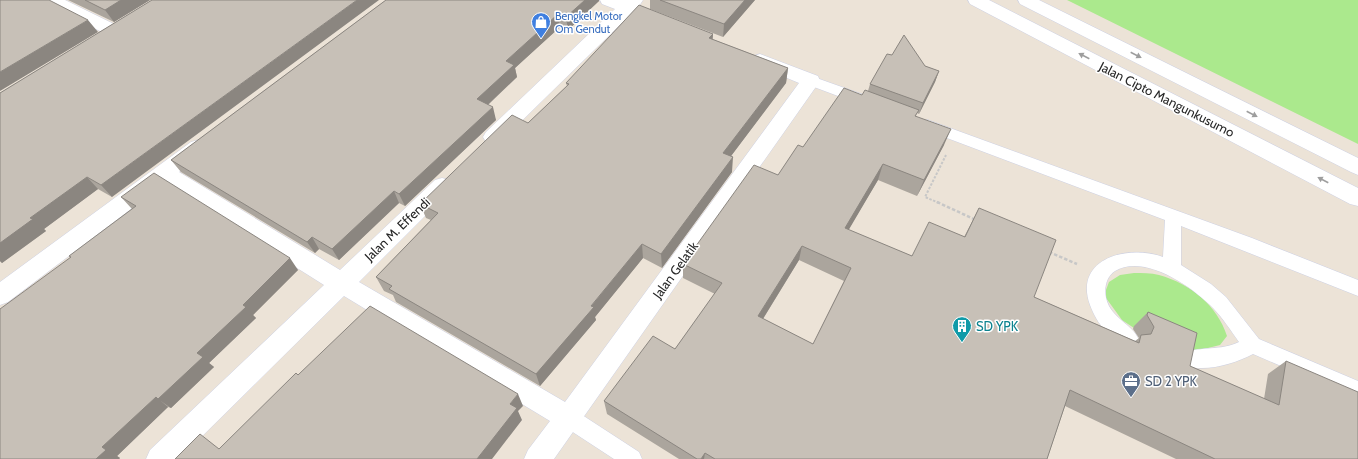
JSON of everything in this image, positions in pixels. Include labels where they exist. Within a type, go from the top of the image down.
[{"type":"street","points":[[50,0],[120,27],[94,43]]},
{"type":"street","name":"Jalan Cipto Mangunkusumo","points":[[976,0],[1358,198]]},
{"type":"street","name":"Jalan Cipto Mangunkusumo","points":[[1026,0],[1358,168]]},
{"type":"street","points":[[479,151],[624,2],[679,28]]},
{"type":"street","points":[[1039,32],[1057,16]]},
{"type":"street","points":[[745,55],[811,81]]},
{"type":"street","name":"Jalan Gelatik","points":[[538,459],[811,81]]},
{"type":"street","points":[[0,295],[214,134]]},
{"type":"street","points":[[163,173],[341,283],[569,418]]},
{"type":"street","name":"Jalan M. Effendi","points":[[160,459],[456,173]]},
{"type":"lane","points":[[811,81],[878,106]]},
{"type":"lane","points":[[914,119],[1173,216],[1358,288]]},
{"type":"lane","points":[[1172,268],[1173,216]]},
{"type":"lane","points":[[1130,340],[1103,314],[1097,299],[1095,285],[1100,274],[1108,265],[1122,260],[1137,259],[1155,261],[1172,268],[1215,298],[1252,345],[1358,390]]},
{"type":"lane","points":[[1190,360],[1219,358],[1237,353],[1252,345]]},
{"type":"lane","points":[[569,418],[632,459]]},
{"type":"path","points":[[936,128],[951,146],[925,197],[982,223]]},
{"type":"path","points":[[1045,250],[1100,274]]},
{"type":"green space","points":[[1067,0],[1358,0],[1358,144]]},
{"type":"green space","points":[[1150,273],[1159,275],[1182,284],[1192,290],[1210,305],[1223,325],[1227,336],[1220,345],[1188,353],[1140,332],[1122,320],[1106,298],[1106,290],[1109,282],[1120,275]]},
{"type":"building","points":[[0,0],[49,0],[88,20],[0,72]]},
{"type":"building","points":[[85,0],[121,0],[105,10]]},
{"type":"building","points":[[152,0],[357,0],[101,185],[87,177],[30,218],[33,219],[0,243],[0,93]]},
{"type":"building","points":[[386,0],[585,0],[566,17],[558,14],[506,61],[514,65],[477,99],[493,107],[399,194],[394,191],[332,249],[312,237],[307,242],[171,160]]},
{"type":"building","points":[[660,0],[745,0],[724,24]]},
{"type":"building","points":[[639,5],[713,34],[709,38],[788,68],[723,153],[733,157],[661,254],[642,244],[591,306],[594,307],[536,374],[389,289],[392,286],[376,277],[438,213],[420,204],[512,115],[528,123],[569,84],[566,83]]},
{"type":"building","points":[[904,35],[925,66],[939,71],[923,103],[870,84],[887,54],[892,55]]},
{"type":"building","points":[[844,88],[862,95],[865,90],[919,110],[915,116],[951,129],[924,180],[883,164],[845,228],[912,256],[929,222],[965,237],[979,208],[1056,240],[1034,297],[1139,343],[1141,335],[1151,334],[1154,327],[1147,315],[1148,312],[1197,333],[1190,366],[1279,405],[1286,361],[1358,392],[1358,459],[1215,459],[1070,390],[1047,459],[715,459],[705,453],[701,459],[697,459],[604,401],[653,336],[675,349],[722,283],[683,264],[754,165],[778,175],[798,145],[803,147]],"holes":[[[802,246],[851,268],[813,344],[758,316]]]},
{"type":"building","points":[[154,173],[290,258],[243,305],[246,307],[197,353],[203,357],[158,399],[156,397],[102,447],[106,450],[96,459],[0,459],[0,309],[71,257],[69,256],[136,206],[121,197]]},
{"type":"building","points":[[370,306],[518,394],[510,404],[517,408],[477,459],[175,459],[200,434],[219,449],[296,373],[298,375]]},
{"type":"place","name":"Bengkel Motor Om Gendut","points":[[541,39]]},
{"type":"place","name":"SD YPK","points":[[962,343]]},
{"type":"place","name":"SD 2 YPK","points":[[1131,398]]}]
